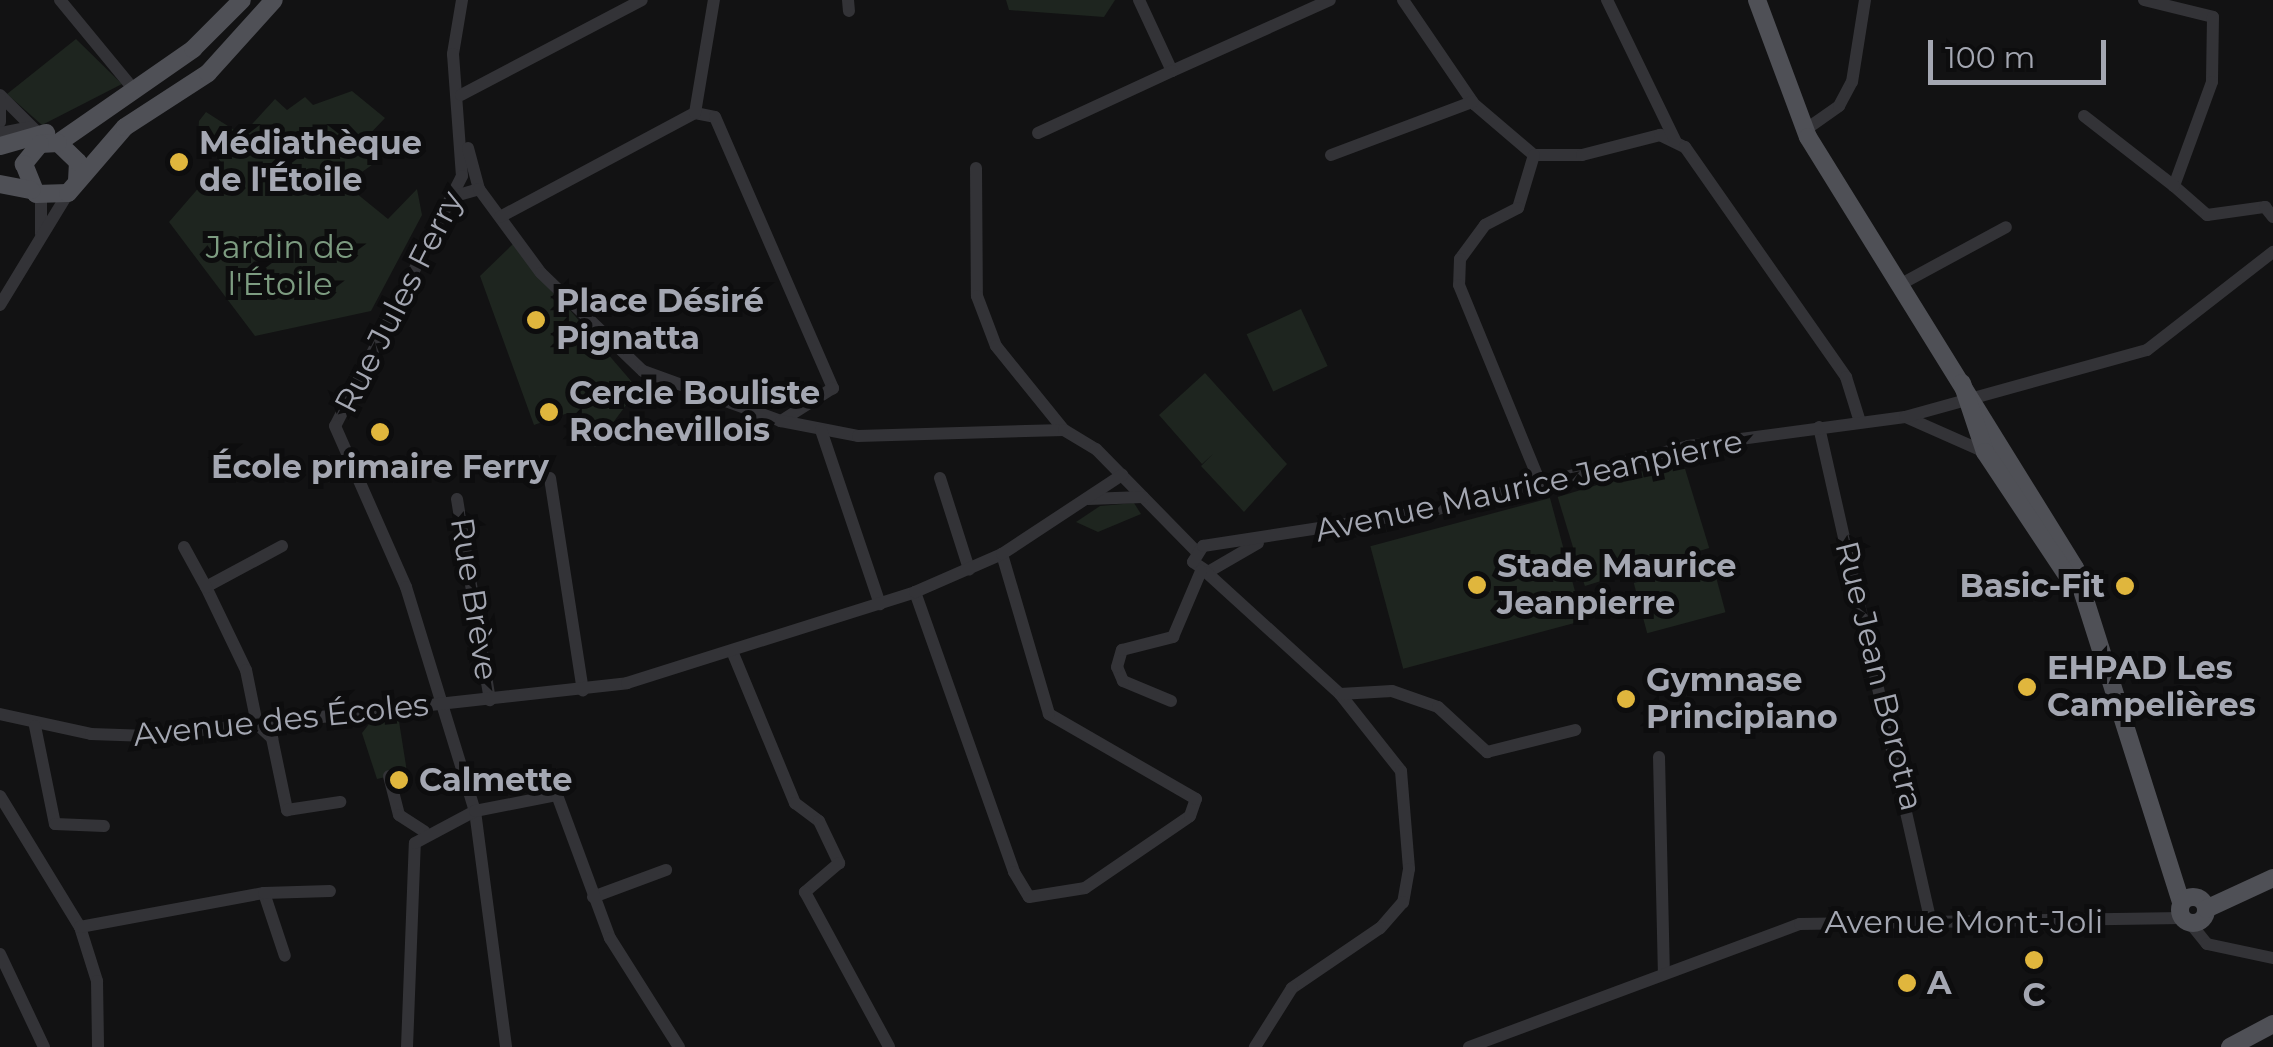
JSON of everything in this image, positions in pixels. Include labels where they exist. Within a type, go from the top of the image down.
[{"type":"main road","points":[[1757,0],[1805,130],[1957,366],[1971,398],[2065,546],[2184,915],[2273,878]]},
{"type":"main road","points":[[0,184],[36,193],[73,187],[125,127],[208,72],[270,1]]},
{"type":"main road","points":[[58,143],[84,121],[134,91],[240,3],[254,22]]},
{"type":"main road","points":[[0,146],[84,121]]},
{"type":"main road","points":[[34,137],[58,143],[74,153],[73,187]]},
{"type":"main road","points":[[34,137],[24,164],[36,193]]},
{"type":"main road","points":[[1971,398],[1985,452],[2053,551],[2098,642]]},
{"type":"main road","points":[[2230,1047],[2273,1024]]},
{"type":"street","points":[[60,0],[134,91]]},
{"type":"street","name":"Rue Jules Ferry","points":[[444,704],[406,586],[335,426],[455,196],[466,140],[454,54],[462,0]]},
{"type":"street","points":[[461,95],[642,0]]},
{"type":"street","points":[[695,114],[714,0]]},
{"type":"street","points":[[1139,0],[1172,71]]},
{"type":"street","points":[[1038,133],[1330,0]]},
{"type":"street","points":[[1403,0],[1472,102],[1534,155],[1674,140]]},
{"type":"street","points":[[1607,0],[1674,140],[1716,185],[1846,377],[1860,422]]},
{"type":"street","points":[[1805,130],[1839,106],[1852,82],[1864,0]]},
{"type":"street","points":[[2144,0],[2213,17],[2212,82],[2174,186]]},
{"type":"street","points":[[0,97],[0,122]]},
{"type":"street","points":[[0,97],[34,137]]},
{"type":"street","points":[[1331,155],[1472,102]]},
{"type":"street","points":[[500,217],[695,114],[716,117],[834,388],[780,421]]},
{"type":"street","points":[[2084,116],[2207,215],[2265,207],[2273,217]]},
{"type":"street","points":[[0,133],[34,137]]},
{"type":"street","points":[[466,140],[478,190],[604,343],[643,372],[780,421],[821,430],[897,439],[998,426],[1064,430]]},
{"type":"street","points":[[1534,155],[1518,208],[1485,226],[1460,259],[1459,285],[1538,480]]},
{"type":"street","points":[[976,168],[977,296],[996,346],[1064,430],[1122,475],[1196,551],[1208,570],[1340,694],[1399,761],[1406,895],[1380,928],[1292,988],[1254,1047]]},
{"type":"street","points":[[0,305],[73,187]]},
{"type":"street","points":[[455,196],[478,190]]},
{"type":"street","points":[[36,193],[41,236]]},
{"type":"street","points":[[1903,283],[2006,227]]},
{"type":"street","name":"Avenue Maurice Jeanpierre","points":[[1196,551],[1258,543],[1538,480],[1819,427],[1905,417],[2162,344],[2273,252]]},
{"type":"street","points":[[1905,417],[1985,452]]},
{"type":"street","name":"Rue Jean Borotra","points":[[1819,427],[1932,927]]},
{"type":"street","points":[[821,430],[880,604]]},
{"type":"street","points":[[506,1047],[476,811],[444,704],[583,690],[732,651],[880,604],[1002,554],[1122,475]]},
{"type":"street","points":[[550,478],[583,690]]},
{"type":"street","points":[[940,478],[970,570]]},
{"type":"street","points":[[1086,499],[1143,497]]},
{"type":"street","name":"Rue Brève","points":[[457,499],[490,700]]},
{"type":"street","name":"Avenue Maurice Jeanpierre","points":[[1208,570],[1258,543]]},
{"type":"street","points":[[206,587],[282,546]]},
{"type":"street","points":[[184,547],[246,670],[257,724],[272,738],[287,810],[340,802]]},
{"type":"street","points":[[1171,701],[1123,681],[1116,667],[1122,650],[1173,637],[1208,570],[1212,547]]},
{"type":"street","points":[[915,592],[1014,872],[1029,897],[1085,888],[1190,816],[1196,798],[1049,714],[1002,554]]},
{"type":"street","points":[[732,651],[778,745],[790,794],[818,821],[840,863],[805,892],[889,1047]]},
{"type":"street","points":[[1340,694],[1392,691],[1438,707],[1487,752],[1574,730]]},
{"type":"street","name":"Avenue des Écoles","points":[[0,714],[34,726],[118,736],[444,704]]},
{"type":"street","points":[[34,726],[55,824],[104,826]]},
{"type":"street","points":[[1659,757],[1664,970]]},
{"type":"street","points":[[389,776],[399,814],[424,831]]},
{"type":"street","points":[[407,1047],[415,843],[424,831],[476,811],[557,795],[593,897],[655,1022],[680,1047]]},
{"type":"street","points":[[0,796],[80,927],[97,980],[98,1047]]},
{"type":"street","points":[[593,897],[666,870]]},
{"type":"street","points":[[80,927],[264,893],[330,891]]},
{"type":"street","points":[[264,893],[285,956]]},
{"type":"street","points":[[2184,915],[2207,944],[2273,958]]},
{"type":"street","name":"Avenue Mont-Joli","points":[[1469,1047],[1664,970],[1812,922],[1932,927],[2184,915]]},
{"type":"street","points":[[1,959],[44,1047]]},
{"type":"green space","points":[[1006,0],[1115,0],[1104,17],[1009,10]]},
{"type":"green space","points":[[76,39],[122,84],[42,125],[7,94]]},
{"type":"green space","name":"Jardin de l'Étoile","points":[[352,91],[385,118],[365,139],[383,157],[355,177],[356,193],[388,219],[417,189],[422,215],[371,311],[255,336],[169,222],[221,162],[198,134],[199,121],[206,112],[242,135],[275,99],[287,110],[305,97],[313,105]]},
{"type":"green space","name":"Place Désiré Pignatta","points":[[513,244],[638,389],[595,447],[568,413],[534,425],[480,276]]},
{"type":"green space","points":[[1301,309],[1328,366],[1273,391],[1247,334]]},
{"type":"green space","points":[[1205,373],[1287,464],[1244,512],[1201,466],[1213,454],[1202,464],[1159,415]]},
{"type":"green space","points":[[1682,459],[1709,548],[1585,586],[1558,497]]},
{"type":"green space","name":"Stade Maurice Jeanpierre","points":[[1550,498],[1583,621],[1403,669],[1370,546]]},
{"type":"green space","points":[[1134,503],[1141,514],[1098,532],[1076,522],[1100,506]]},
{"type":"green space","points":[[1712,562],[1725,612],[1647,633],[1634,583]]},
{"type":"green space","points":[[398,715],[407,772],[377,779],[362,733],[372,720]]},
{"type":"place","name":"Médiathèque de l'Étoile","points":[[179,162]]},
{"type":"place","name":"Place Désiré Pignatta","points":[[536,320]]},
{"type":"place","name":"Cercle Bouliste Rochevillois","points":[[549,412]]},
{"type":"place","name":"École primaire Ferry","points":[[380,432]]},
{"type":"place","name":"Stade Maurice Jeanpierre","points":[[1477,585]]},
{"type":"place","name":"Basic-Fit","points":[[2125,586]]},
{"type":"place","name":"EHPAD Les Campelières","points":[[2027,687]]},
{"type":"place","name":"Gymnase Principiano","points":[[1626,699]]},
{"type":"place","name":"Calmette","points":[[399,780]]},
{"type":"place","name":"C","points":[[2034,960]]},
{"type":"place","name":"A","points":[[1907,983]]}]
